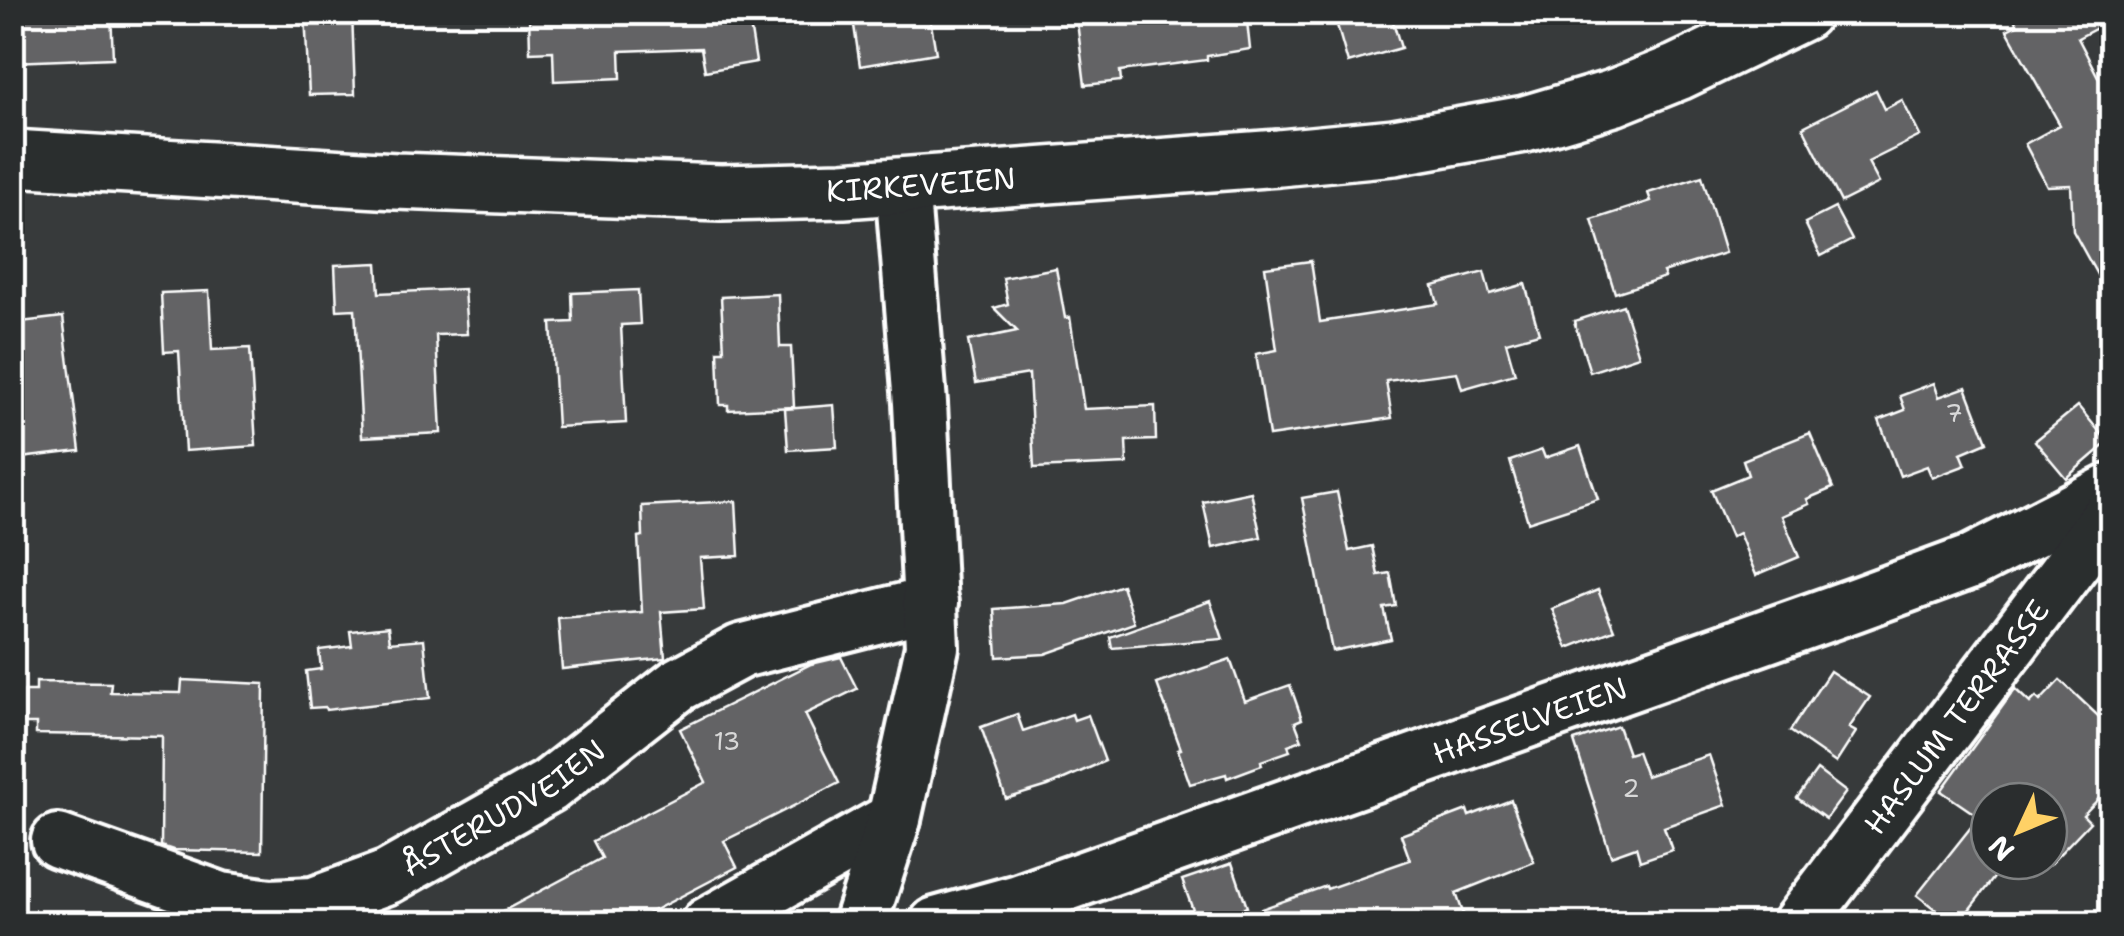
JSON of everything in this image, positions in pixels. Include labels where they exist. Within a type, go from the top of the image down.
[{"type":"main road","name":"KIRKEVEIEN","points":[[12,158],[614,192],[720,193],[902,186],[1279,158],[1469,136],[1526,124],[1613,98],[1678,72],[1803,12]]},
{"type":"street","points":[[860,924],[894,818],[932,648],[920,403],[902,186]]},
{"type":"street","name":"HASSELVEIEN","points":[[936,924],[1019,901],[1904,587],[1970,562],[2112,490]]},
{"type":"street","name":"HASLUM TERRASSE","points":[[1799,924],[2112,512]]},
{"type":"street","name":"ÅSTERUDVEIEN","points":[[58,841],[222,899],[270,906],[314,904],[388,878],[549,786],[678,685],[741,651],[931,603]]},
{"type":"street","points":[[708,924],[894,818]]},
{"type":"building","points":[[12,12],[111,12],[113,58],[12,62]]},
{"type":"building","points":[[305,12],[352,12],[355,94],[309,95]]},
{"type":"building","points":[[529,12],[748,12],[756,62],[705,71],[701,48],[620,51],[621,78],[554,81],[553,51],[530,52]]},
{"type":"building","points":[[852,12],[929,12],[936,53],[860,66]]},
{"type":"building","points":[[1155,12],[1246,12],[1250,49],[1207,56],[1207,60],[1120,71],[1121,81],[1085,85],[1077,22]]},
{"type":"building","points":[[1356,12],[1390,12],[1401,48],[1348,63],[1337,25],[1358,19]]},
{"type":"building","points":[[2011,12],[2112,12],[2112,20],[2078,38],[2112,104],[2112,302],[2073,231],[2071,185],[2047,186],[2025,144],[2060,125],[2007,30],[2017,25]]},
{"type":"building","points":[[1876,90],[1885,109],[1902,100],[1920,136],[1868,162],[1879,183],[1841,202],[1803,127]]},
{"type":"building","points":[[1702,176],[1725,253],[1663,272],[1665,277],[1615,293],[1592,220],[1651,201],[1648,193]]},
{"type":"building","points":[[1835,208],[1852,240],[1821,256],[1805,223]]},
{"type":"building","points":[[1311,261],[1320,322],[1438,304],[1433,286],[1484,272],[1490,294],[1525,284],[1539,333],[1506,342],[1515,374],[1462,389],[1457,372],[1386,381],[1392,418],[1269,436],[1256,354],[1277,350],[1265,267]]},
{"type":"building","points":[[377,263],[379,293],[464,289],[467,334],[436,335],[441,433],[362,437],[355,309],[337,310],[335,265]]},
{"type":"building","points":[[1056,268],[1065,318],[1070,317],[1084,409],[1155,406],[1156,440],[1126,441],[1127,464],[1034,468],[1029,374],[976,383],[968,341],[1017,331],[994,308],[1008,304],[1003,278]]},
{"type":"building","points":[[638,290],[640,324],[621,325],[626,423],[557,427],[551,323],[573,322],[572,293]]},
{"type":"building","points":[[209,291],[212,350],[250,348],[256,446],[185,451],[179,351],[164,352],[161,293]]},
{"type":"building","points":[[778,294],[780,347],[791,347],[794,407],[728,410],[728,405],[720,405],[718,351],[724,351],[721,297]]},
{"type":"building","points":[[1623,305],[1639,356],[1590,372],[1574,321]]},
{"type":"building","points":[[63,317],[80,451],[20,458],[16,423],[12,423],[12,323]]},
{"type":"building","points":[[1934,383],[1939,397],[1966,387],[1987,442],[1961,453],[1966,465],[1932,478],[1927,466],[1900,476],[1879,420],[1905,410],[1900,396]]},
{"type":"building","points":[[834,405],[837,447],[788,450],[785,409]]},
{"type":"building","points":[[2078,406],[2108,442],[2066,478],[2035,441]]},
{"type":"building","points":[[1810,433],[1833,488],[1782,516],[1799,557],[1756,575],[1739,533],[1731,537],[1711,490],[1748,475],[1743,460]]},
{"type":"building","points":[[1580,446],[1598,499],[1528,522],[1510,461],[1542,450],[1545,458]]},
{"type":"building","points":[[1251,492],[1261,537],[1213,548],[1203,502]]},
{"type":"building","points":[[1337,492],[1349,551],[1372,546],[1378,575],[1390,573],[1396,606],[1384,608],[1391,639],[1332,651],[1302,498]]},
{"type":"building","points":[[736,501],[739,556],[700,558],[704,609],[661,612],[665,658],[562,669],[558,618],[642,612],[638,537],[643,536],[642,506]]},
{"type":"building","points":[[1122,585],[1134,623],[1045,654],[997,657],[994,609],[1067,604]]},
{"type":"building","points":[[1598,590],[1614,630],[1568,648],[1552,609]]},
{"type":"building","points":[[1210,601],[1223,639],[1112,648],[1110,637]]},
{"type":"building","points":[[388,627],[390,642],[424,639],[430,698],[326,710],[310,708],[306,671],[321,669],[319,650],[352,646],[350,631]]},
{"type":"building","points":[[841,657],[857,689],[805,714],[839,783],[724,841],[737,867],[628,924],[479,924],[602,858],[593,841],[706,782],[680,729],[811,664]]},
{"type":"building","points":[[1230,659],[1245,701],[1290,685],[1302,719],[1295,722],[1302,740],[1288,745],[1290,751],[1261,761],[1262,765],[1227,778],[1226,774],[1190,784],[1157,684]]},
{"type":"building","points":[[1830,671],[1870,697],[1849,728],[1856,732],[1836,763],[1790,731]]},
{"type":"building","points":[[182,680],[264,684],[262,852],[173,850],[161,846],[162,736],[36,734],[36,724],[25,724],[25,691],[36,691],[36,682],[111,683],[110,692],[181,693]]},
{"type":"building","points":[[2060,680],[2112,729],[2112,785],[2083,815],[2090,822],[2069,844],[2069,781],[1969,781],[1969,810],[1941,791],[2015,689],[2030,703],[2036,697],[2040,701]]},
{"type":"building","points":[[1017,714],[1023,731],[1072,714],[1074,720],[1088,715],[1105,761],[1006,799],[981,727]]},
{"type":"building","points":[[1618,726],[1628,754],[1637,751],[1646,776],[1709,755],[1726,805],[1664,827],[1672,850],[1640,861],[1636,847],[1611,856],[1574,741]]},
{"type":"building","points":[[1817,770],[1846,792],[1826,819],[1797,798]]},
{"type":"building","points":[[1511,800],[1534,862],[1456,893],[1467,924],[1234,924],[1233,919],[1410,860],[1401,835],[1467,810],[1469,816]]},
{"type":"building","points":[[1969,830],[1969,881],[1991,881],[1958,924],[1917,895]]},
{"type":"building","points":[[1232,863],[1247,907],[1198,924],[1182,880]]}]
